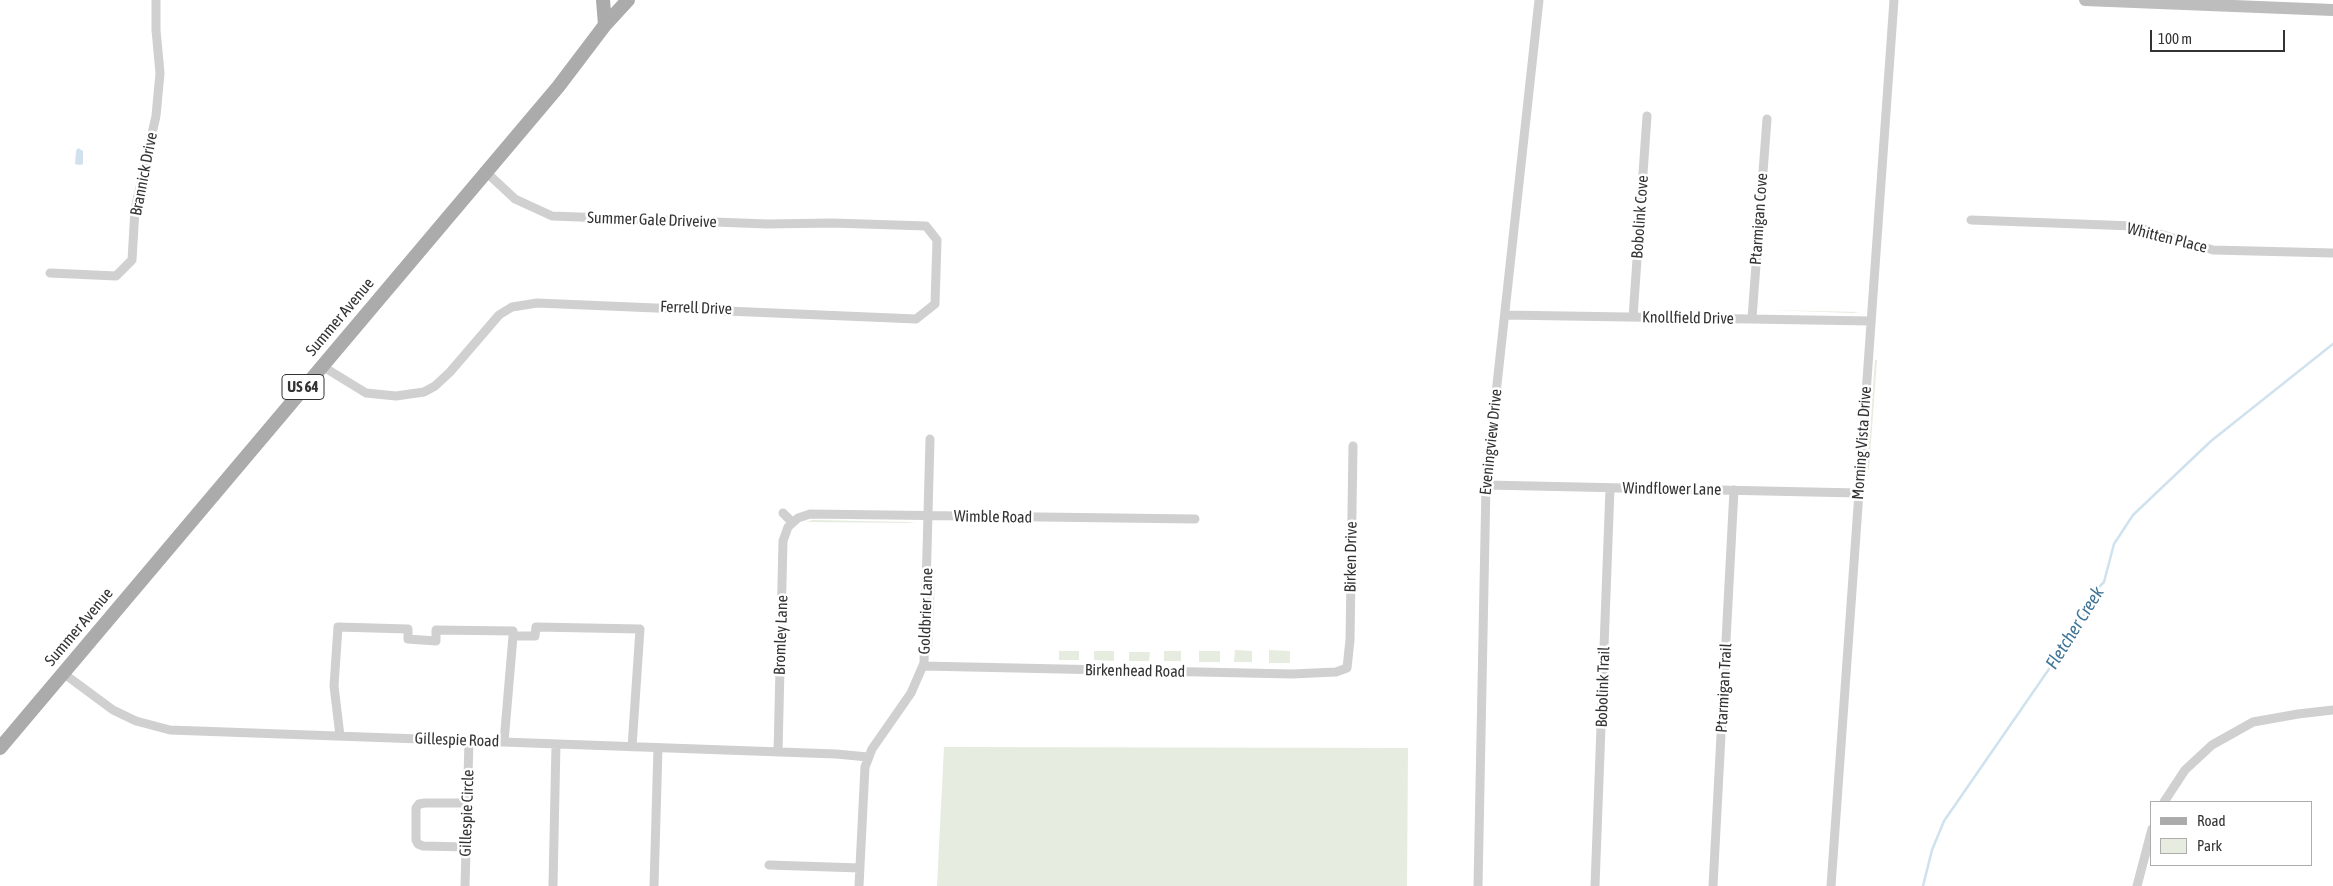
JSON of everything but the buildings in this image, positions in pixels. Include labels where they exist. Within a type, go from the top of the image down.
[{"type":"main road","points":[[603,0],[605,25]]},
{"type":"main road","name":"Summer Avenue","points":[[0,748],[558,87],[605,25],[628,0]]},
{"type":"street","name":"Brannick Drive","points":[[50,274],[116,276],[132,260],[135,209],[156,116],[160,73],[156,30],[156,0]]},
{"type":"street","name":"Eveningview Drive","points":[[1478,886],[1486,485],[1540,0]]},
{"type":"street","name":"Morning Vista Drive","points":[[1830,886],[1894,0]]},
{"type":"street","points":[[2084,0],[2333,10]]},
{"type":"street","name":"Bobolink Cove","points":[[1633,317],[1647,116]]},
{"type":"street","name":"Ptarmigan Cove","points":[[1752,318],[1766,120]]},
{"type":"street","name":"Summer Gale Driveive","points":[[486,172],[515,199],[552,216],[768,224],[832,222]]},
{"type":"street","name":"Whitten Place","points":[[1971,220],[2133,226],[2213,250],[2333,253]]},
{"type":"street","name":"Ferrell Drive","points":[[322,366],[366,393],[396,396],[424,392],[435,386],[450,372],[499,315],[512,307],[537,303],[916,319],[935,304],[937,240],[926,226],[832,222]]},
{"type":"street","name":"Knollfield Drive","points":[[1505,315],[1871,321]]},
{"type":"street","name":"Goldbrier Lane","points":[[859,886],[862,785],[868,757],[904,704],[923,666],[930,439]]},
{"type":"street","name":"Birken Drive","points":[[1347,668],[1350,640],[1353,446]]},
{"type":"street","name":"Windflower Lane","points":[[1486,485],[1858,492]]},
{"type":"street","name":"Bobolink Trail","points":[[1595,886],[1610,488]]},
{"type":"street","name":"Ptarmigan Trail","points":[[1713,886],[1734,490]]},
{"type":"street","points":[[783,513],[792,522]]},
{"type":"street","name":"Wimble Road","points":[[792,522],[810,514],[1195,519]]},
{"type":"street","name":"Bromley Lane","points":[[778,752],[783,541],[784,534],[792,522]]},
{"type":"street","points":[[340,736],[334,686],[338,627],[408,629],[408,639],[436,641],[436,630],[513,631],[504,742]]},
{"type":"street","points":[[513,636],[535,636],[536,627],[640,629],[632,747]]},
{"type":"street","name":"Birkenhead Road","points":[[923,666],[1292,674],[1336,672],[1347,668]]},
{"type":"street","name":"Gillespie Road","points":[[63,673],[113,710],[153,726],[192,732],[469,740],[868,757]]},
{"type":"street","points":[[2165,801],[2185,770],[2212,744],[2253,722],[2333,710]]},
{"type":"street","name":"Gillespie Circle","points":[[466,886],[469,740]]},
{"type":"street","points":[[552,885],[556,744]]},
{"type":"street","points":[[654,886],[658,748]]},
{"type":"street","points":[[466,847],[423,846],[418,844],[416,840],[416,808],[419,804],[425,802],[468,803]]},
{"type":"street","points":[[2137,886],[2150,837]]},
{"type":"street","points":[[769,865],[860,868]]},
{"type":"green space","points":[[1767,310],[1859,312],[1853,313]]},
{"type":"green space","points":[[1875,360],[1877,360],[1869,469],[1867,468]]},
{"type":"green space","points":[[813,520],[909,522],[915,523],[806,522]]},
{"type":"green space","points":[[933,582],[935,582],[932,654],[931,649]]},
{"type":"green space","points":[[1235,650],[1252,651],[1252,662],[1234,662]]},
{"type":"green space","points":[[1269,650],[1290,651],[1290,663],[1269,663]]},
{"type":"green space","points":[[1059,651],[1079,651],[1079,660],[1059,660]]},
{"type":"green space","points":[[1094,651],[1114,651],[1114,661],[1094,660]]},
{"type":"green space","points":[[1164,651],[1181,651],[1181,661],[1164,661]]},
{"type":"green space","points":[[1199,651],[1220,651],[1220,662],[1199,662]]},
{"type":"green space","points":[[1129,652],[1150,652],[1149,661],[1129,661]]},
{"type":"green space","points":[[944,747],[1408,748],[1407,886],[937,886]]},
{"type":"water","points":[[78,148],[83,151],[83,164],[80,165],[75,164]]},
{"type":"waterway","name":"Fletcher Creek","points":[[1923,886],[1932,850],[1944,821],[2067,643],[2086,611],[2093,593],[2104,582],[2114,544],[2133,515],[2211,441],[2333,344]]}]
